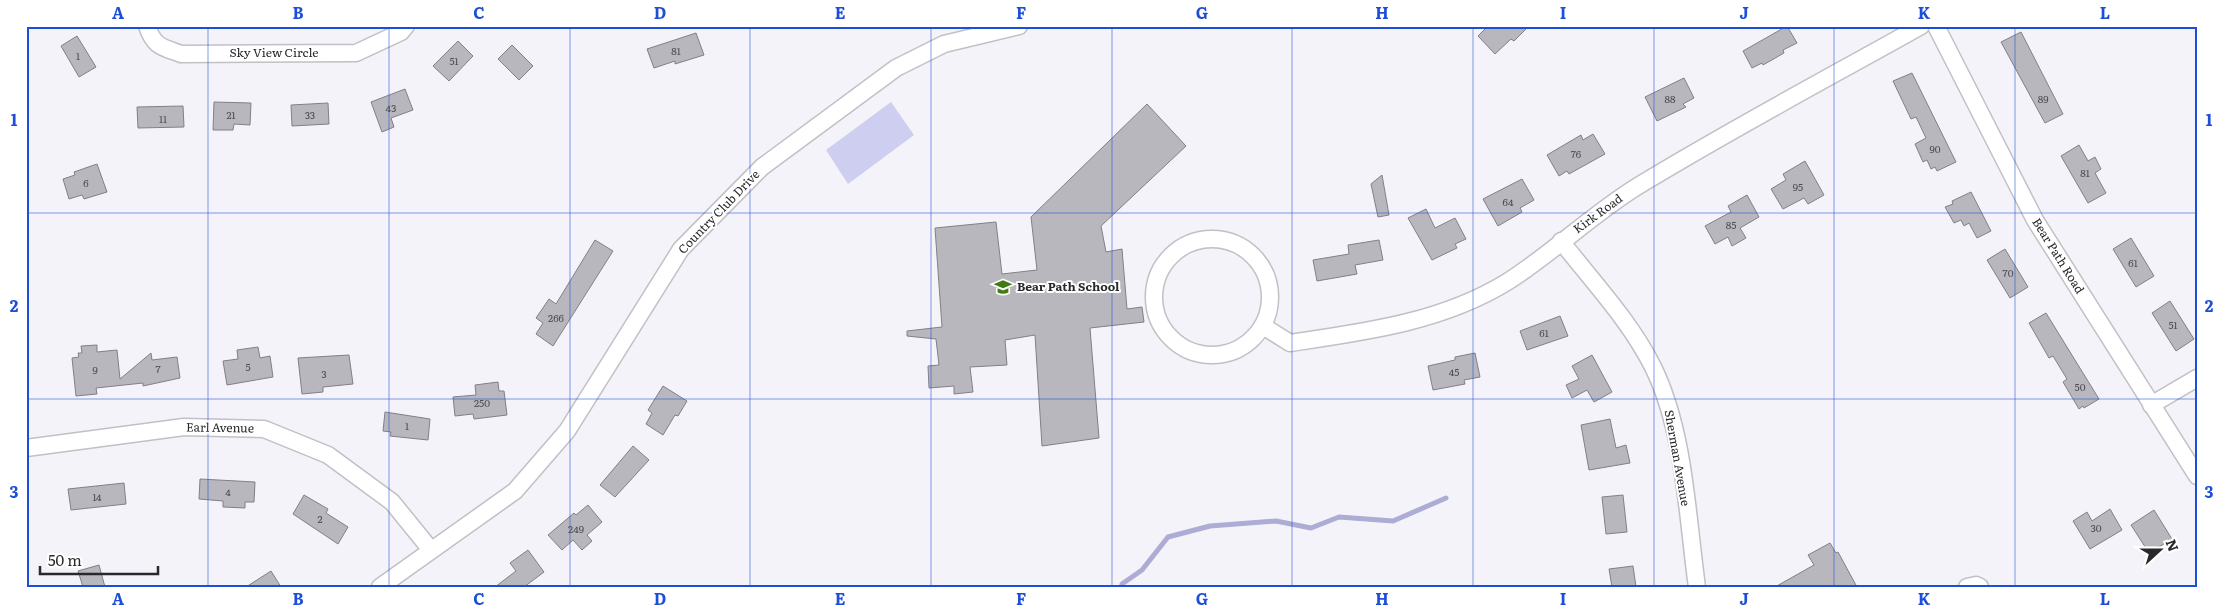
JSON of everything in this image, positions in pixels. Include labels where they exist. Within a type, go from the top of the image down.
[{"type":"street","name":"Sky View Circle","points":[[147,26],[157,45],[181,54],[356,53],[401,32],[406,26]]},
{"type":"street","name":"Country Club Drive","points":[[380,587],[515,491],[567,431],[681,249],[762,167],[896,68],[944,44],[1019,26]]},
{"type":"street","name":"Kirk Road","points":[[1263,326],[1290,343],[1416,321],[1460,306],[1492,290],[1529,266],[1594,216],[1640,185],[1921,26]]},
{"type":"street","name":"Bear Path Road","points":[[1936,26],[2034,220],[2197,476]]},
{"type":"street","points":[[1212,238],[1232,242],[1249,252],[1262,267],[1270,286],[1270,307],[1263,326],[1252,340],[1236,350],[1219,355],[1200,354],[1183,348],[1169,336],[1159,321],[1154,303],[1155,285],[1161,268],[1174,252],[1192,242],[1212,238]]},
{"type":"street","name":"Sherman Avenue","points":[[1561,241],[1636,338],[1664,394],[1678,453],[1697,587]]},
{"type":"street","points":[[2152,405],[2197,378]]},
{"type":"street","name":"Earl Avenue","points":[[26,448],[184,427],[264,429],[328,455],[392,502],[431,550]]},
{"type":"street","points":[[1967,587],[1976,585],[1980,587]]},
{"type":"shaded area","points":[[891,102],[914,135],[848,184],[826,150]]},
{"type":"building","points":[[1488,26],[1529,26],[1514,41],[1511,39],[1495,54],[1478,36]]},
{"type":"building","points":[[1787,26],[1797,43],[1783,50],[1784,53],[1763,65],[1762,63],[1752,68],[1743,51]]},
{"type":"building","points":[[2021,32],[2063,114],[2045,123],[2001,42]]},
{"type":"building","points":[[696,33],[704,55],[654,68],[647,49]]},
{"type":"building","points":[[77,36],[96,67],[79,77],[61,46]]},
{"type":"building","points":[[458,41],[473,56],[449,81],[433,66]]},
{"type":"building","points":[[512,45],[533,66],[519,80],[498,59]]},
{"type":"building","points":[[1912,73],[1956,162],[1937,171],[1935,167],[1931,169],[1927,160],[1923,162],[1915,144],[1926,138],[1916,117],[1911,119],[1893,81]]},
{"type":"building","points":[[1684,78],[1694,98],[1683,104],[1686,107],[1657,121],[1645,97]]},
{"type":"building","points":[[405,89],[413,110],[391,118],[394,127],[382,132],[371,102]]},
{"type":"building","points":[[214,102],[251,103],[250,125],[234,124],[233,130],[213,130]]},
{"type":"building","points":[[328,103],[329,124],[292,126],[291,105]]},
{"type":"building","name":"Bear Path School","points":[[1147,104],[1186,146],[1101,226],[1106,252],[1122,249],[1127,309],[1142,307],[1144,322],[1090,328],[1099,438],[1042,446],[1035,335],[1005,340],[1007,365],[970,367],[973,392],[954,394],[954,386],[929,388],[928,366],[939,365],[936,339],[907,336],[907,331],[942,327],[935,228],[996,222],[1002,274],[1037,270],[1031,217]]},
{"type":"building","points":[[183,106],[184,127],[138,128],[137,107]]},
{"type":"building","points":[[1593,134],[1605,154],[1569,174],[1567,171],[1559,176],[1547,155],[1581,135],[1583,140]]},
{"type":"building","points":[[2079,145],[2088,161],[2095,157],[2101,169],[2095,173],[2106,193],[2088,203],[2061,156]]},
{"type":"building","points":[[1805,161],[1824,195],[1808,204],[1804,198],[1783,209],[1771,189],[1786,180],[1783,174]]},
{"type":"building","points":[[97,164],[107,192],[84,199],[82,195],[69,199],[63,179],[75,175],[74,172]]},
{"type":"building","points":[[1382,175],[1389,215],[1378,217],[1371,184]]},
{"type":"building","points":[[1522,179],[1534,200],[1520,208],[1522,212],[1498,226],[1483,199]]},
{"type":"building","points":[[1971,192],[1991,231],[1977,238],[1969,223],[1964,226],[1961,220],[1954,223],[1945,207],[1953,204],[1952,201]]},
{"type":"building","points":[[1747,195],[1759,217],[1740,228],[1746,238],[1732,246],[1728,237],[1715,244],[1705,226],[1731,212],[1728,206]]},
{"type":"building","points":[[1426,209],[1435,228],[1455,218],[1466,239],[1455,244],[1457,248],[1432,260],[1408,218]]},
{"type":"building","points":[[2131,238],[2154,276],[2136,287],[2113,249]]},
{"type":"building","points":[[595,240],[613,251],[553,346],[536,334],[543,323],[536,318],[549,299],[556,304]]},
{"type":"building","points":[[1379,240],[1383,260],[1355,265],[1357,274],[1317,281],[1313,260],[1349,254],[1348,245]]},
{"type":"building","points":[[2005,249],[2028,287],[2010,298],[1987,260]]},
{"type":"building","points":[[2170,301],[2194,339],[2176,351],[2152,313]]},
{"type":"building","points":[[2046,313],[2099,399],[2084,408],[2083,406],[2079,409],[2063,382],[2067,379],[2053,356],[2049,358],[2029,323]]},
{"type":"building","points":[[1560,316],[1568,336],[1527,350],[1520,331]]},
{"type":"building","points":[[97,345],[97,352],[117,350],[120,379],[151,353],[152,360],[177,357],[180,378],[143,386],[143,383],[96,388],[97,394],[76,396],[72,358],[79,357],[78,353],[82,353],[81,346]]},
{"type":"building","points":[[258,347],[260,358],[270,356],[273,377],[227,385],[223,361],[238,359],[237,350]]},
{"type":"building","points":[[1475,353],[1480,377],[1464,380],[1465,384],[1433,390],[1428,366]]},
{"type":"building","points":[[349,355],[353,384],[323,387],[323,392],[302,394],[298,358]]},
{"type":"building","points":[[1592,355],[1612,392],[1594,402],[1587,390],[1572,398],[1566,385],[1579,379],[1572,366]]},
{"type":"building","points":[[498,382],[499,391],[504,391],[507,415],[474,419],[473,414],[455,416],[453,397],[476,395],[475,385]]},
{"type":"building","points":[[663,386],[687,401],[678,416],[675,415],[663,435],[646,424],[652,413],[648,410]]},
{"type":"building","points":[[385,412],[430,419],[428,440],[390,436],[391,432],[383,431]]},
{"type":"building","points":[[1610,419],[1616,448],[1626,445],[1630,463],[1589,470],[1581,425]]},
{"type":"building","points":[[633,446],[649,460],[615,497],[600,485]]},
{"type":"building","points":[[200,479],[255,482],[254,502],[245,502],[245,508],[223,507],[223,501],[199,499]]},
{"type":"building","points":[[124,483],[126,504],[71,510],[68,489]]},
{"type":"building","points":[[304,495],[328,509],[326,513],[348,527],[338,544],[293,514]]},
{"type":"building","points":[[1623,495],[1627,532],[1606,534],[1602,497]]},
{"type":"building","points":[[588,505],[602,522],[587,535],[592,541],[582,550],[573,540],[562,550],[548,535],[574,513],[576,515]]},
{"type":"building","points":[[2110,509],[2122,530],[2090,549],[2073,521],[2087,512],[2092,521]]},
{"type":"building","points":[[2154,510],[2172,539],[2149,553],[2131,525]]},
{"type":"building","points":[[1830,543],[1836,553],[1838,552],[1857,587],[1775,587],[1814,565],[1808,555]]},
{"type":"building","points":[[528,550],[544,572],[524,587],[495,587],[516,571],[510,563]]},
{"type":"building","points":[[99,565],[105,587],[83,587],[78,571]]},
{"type":"building","points":[[1633,566],[1636,587],[1612,587],[1609,569]]},
{"type":"building","points":[[271,571],[281,587],[246,587]]},
{"type":"waterway","points":[[1122,587],[1122,584],[1142,570],[1168,537],[1210,526],[1276,521],[1311,528],[1339,517],[1393,521],[1446,498]]},
{"type":"place","name":"Bear Path School","points":[[1003,287]]}]
